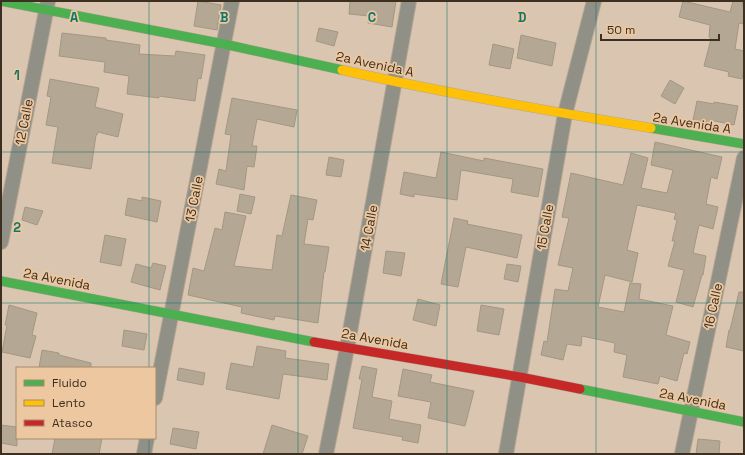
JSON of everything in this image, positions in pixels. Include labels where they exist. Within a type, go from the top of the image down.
[{"type":"street","name":"2a Avenida A","points":[[1,1],[47,5],[395,82],[565,114],[744,144]]},
{"type":"street","name":"13 Calle","points":[[156,393],[232,1]]},
{"type":"street","name":"14 Calle","points":[[326,454],[347,348],[409,1]]},
{"type":"street","name":"15 Calle","points":[[506,454],[565,114],[594,1]]},
{"type":"street","name":"12 Calle","points":[[1,242],[47,5]]},
{"type":"street","name":"16 Calle","points":[[682,454],[744,158]]},
{"type":"street","name":"2a Avenida","points":[[1,281],[347,348],[520,377],[691,413],[744,422]]},
{"type":"street","points":[[144,454],[147,439]]},
{"type":"building","points":[[198,1],[221,5],[217,30],[194,26]]},
{"type":"building","points":[[350,1],[396,1],[392,27],[368,23],[369,16],[349,14]]},
{"type":"building","points":[[683,1],[730,12],[733,1],[743,1],[742,7],[744,7],[744,24],[739,23],[735,49],[744,51],[744,70],[742,79],[728,76],[729,72],[704,66],[711,39],[709,37],[710,25],[679,17]]},
{"type":"building","points":[[319,28],[338,32],[334,46],[316,41]]},
{"type":"building","points":[[62,33],[106,38],[106,40],[140,45],[139,54],[175,56],[176,51],[205,55],[201,79],[198,78],[195,101],[159,96],[159,98],[127,94],[129,76],[104,72],[105,62],[59,56]]},
{"type":"building","points":[[521,35],[556,43],[552,66],[517,58]]},
{"type":"building","points":[[493,44],[514,49],[510,69],[489,65]]},
{"type":"building","points":[[50,79],[99,88],[95,107],[123,114],[118,137],[98,132],[96,135],[91,169],[52,163],[58,127],[46,125],[51,97],[47,96]]},
{"type":"building","points":[[670,80],[684,88],[675,104],[661,96]]},
{"type":"building","points":[[232,98],[297,110],[294,127],[257,119],[252,146],[257,146],[254,167],[247,166],[244,190],[216,184],[219,169],[226,171],[231,135],[225,134]]},
{"type":"building","points":[[697,101],[738,106],[734,125],[710,120],[709,123],[693,120]]},
{"type":"building","points":[[655,142],[722,157],[717,179],[711,177],[706,204],[718,207],[713,229],[699,225],[693,253],[706,256],[703,275],[693,307],[676,302],[684,270],[668,266],[675,241],[672,241],[677,220],[674,219],[676,213],[637,205],[627,250],[638,253],[632,282],[605,275],[598,307],[624,312],[630,283],[641,284],[639,299],[673,306],[666,335],[690,342],[687,354],[684,353],[677,381],[660,376],[658,384],[623,377],[627,355],[614,352],[615,343],[582,336],[581,346],[567,344],[563,360],[541,355],[544,341],[547,342],[555,289],[568,291],[573,268],[558,265],[569,218],[562,217],[571,173],[623,185],[631,153],[648,158],[641,188],[667,193],[673,170],[651,165]]},
{"type":"building","points":[[441,152],[484,161],[484,158],[543,169],[538,197],[511,192],[513,179],[461,170],[457,200],[414,194],[414,197],[400,194],[404,172],[436,178]]},
{"type":"building","points":[[329,157],[344,160],[341,177],[326,175]]},
{"type":"building","points":[[240,194],[255,197],[251,214],[237,211]]},
{"type":"building","points":[[291,195],[317,200],[313,220],[308,219],[304,244],[329,247],[324,272],[318,323],[275,316],[274,320],[241,313],[242,307],[188,295],[193,268],[204,271],[215,228],[222,230],[225,212],[246,216],[234,266],[272,270],[277,235],[282,236]]},
{"type":"building","points":[[142,197],[161,201],[157,222],[125,215],[128,198],[142,201]]},
{"type":"building","points":[[25,207],[43,211],[37,225],[22,220]]},
{"type":"building","points":[[454,218],[468,221],[467,224],[522,235],[517,258],[466,247],[458,287],[441,284]]},
{"type":"building","points":[[105,235],[126,239],[121,266],[100,262]]},
{"type":"building","points":[[386,251],[405,253],[401,276],[383,273]]},
{"type":"building","points":[[153,263],[166,266],[160,290],[131,282],[136,264],[151,268]]},
{"type":"building","points":[[507,264],[521,266],[518,282],[504,279]]},
{"type":"building","points":[[739,292],[744,292],[744,351],[726,347]]},
{"type":"building","points":[[418,299],[440,305],[436,326],[413,320]]},
{"type":"building","points":[[9,305],[37,313],[32,335],[36,336],[30,358],[2,352]]},
{"type":"building","points":[[481,305],[504,309],[499,335],[477,331]]},
{"type":"building","points":[[124,330],[147,334],[144,350],[122,346]]},
{"type":"building","points":[[257,346],[286,351],[285,358],[329,364],[327,380],[283,374],[279,399],[226,389],[231,363],[253,367]]},
{"type":"building","points":[[42,350],[59,353],[59,355],[91,363],[91,367],[39,367]]},
{"type":"building","points":[[362,366],[377,369],[372,397],[392,401],[389,419],[421,425],[418,443],[402,440],[403,437],[353,428],[362,379],[359,379]]},
{"type":"building","points":[[179,368],[205,373],[203,385],[177,380]]},
{"type":"building","points":[[403,369],[432,375],[430,382],[474,391],[465,426],[428,418],[431,402],[398,396]]},
{"type":"building","points":[[1,425],[16,427],[17,446],[1,443]]},
{"type":"building","points":[[272,425],[308,436],[302,454],[263,454]]},
{"type":"building","points":[[173,428],[199,432],[196,449],[170,444]]},
{"type":"building","points":[[55,439],[102,439],[99,454],[52,454]]},
{"type":"building","points":[[698,439],[720,441],[719,454],[696,454]]},
{"type":"traffic: fast","points":[[1,1],[224,44],[342,70]]},
{"type":"traffic: fast","points":[[651,128],[744,144]]},
{"type":"traffic: fast","points":[[1,281],[314,342]]},
{"type":"traffic: fast","points":[[580,389],[744,422]]},
{"type":"traffic: slow","points":[[342,70],[496,101],[651,128]]},
{"type":"traffic: jam","points":[[314,342],[520,377],[580,389]]}]
